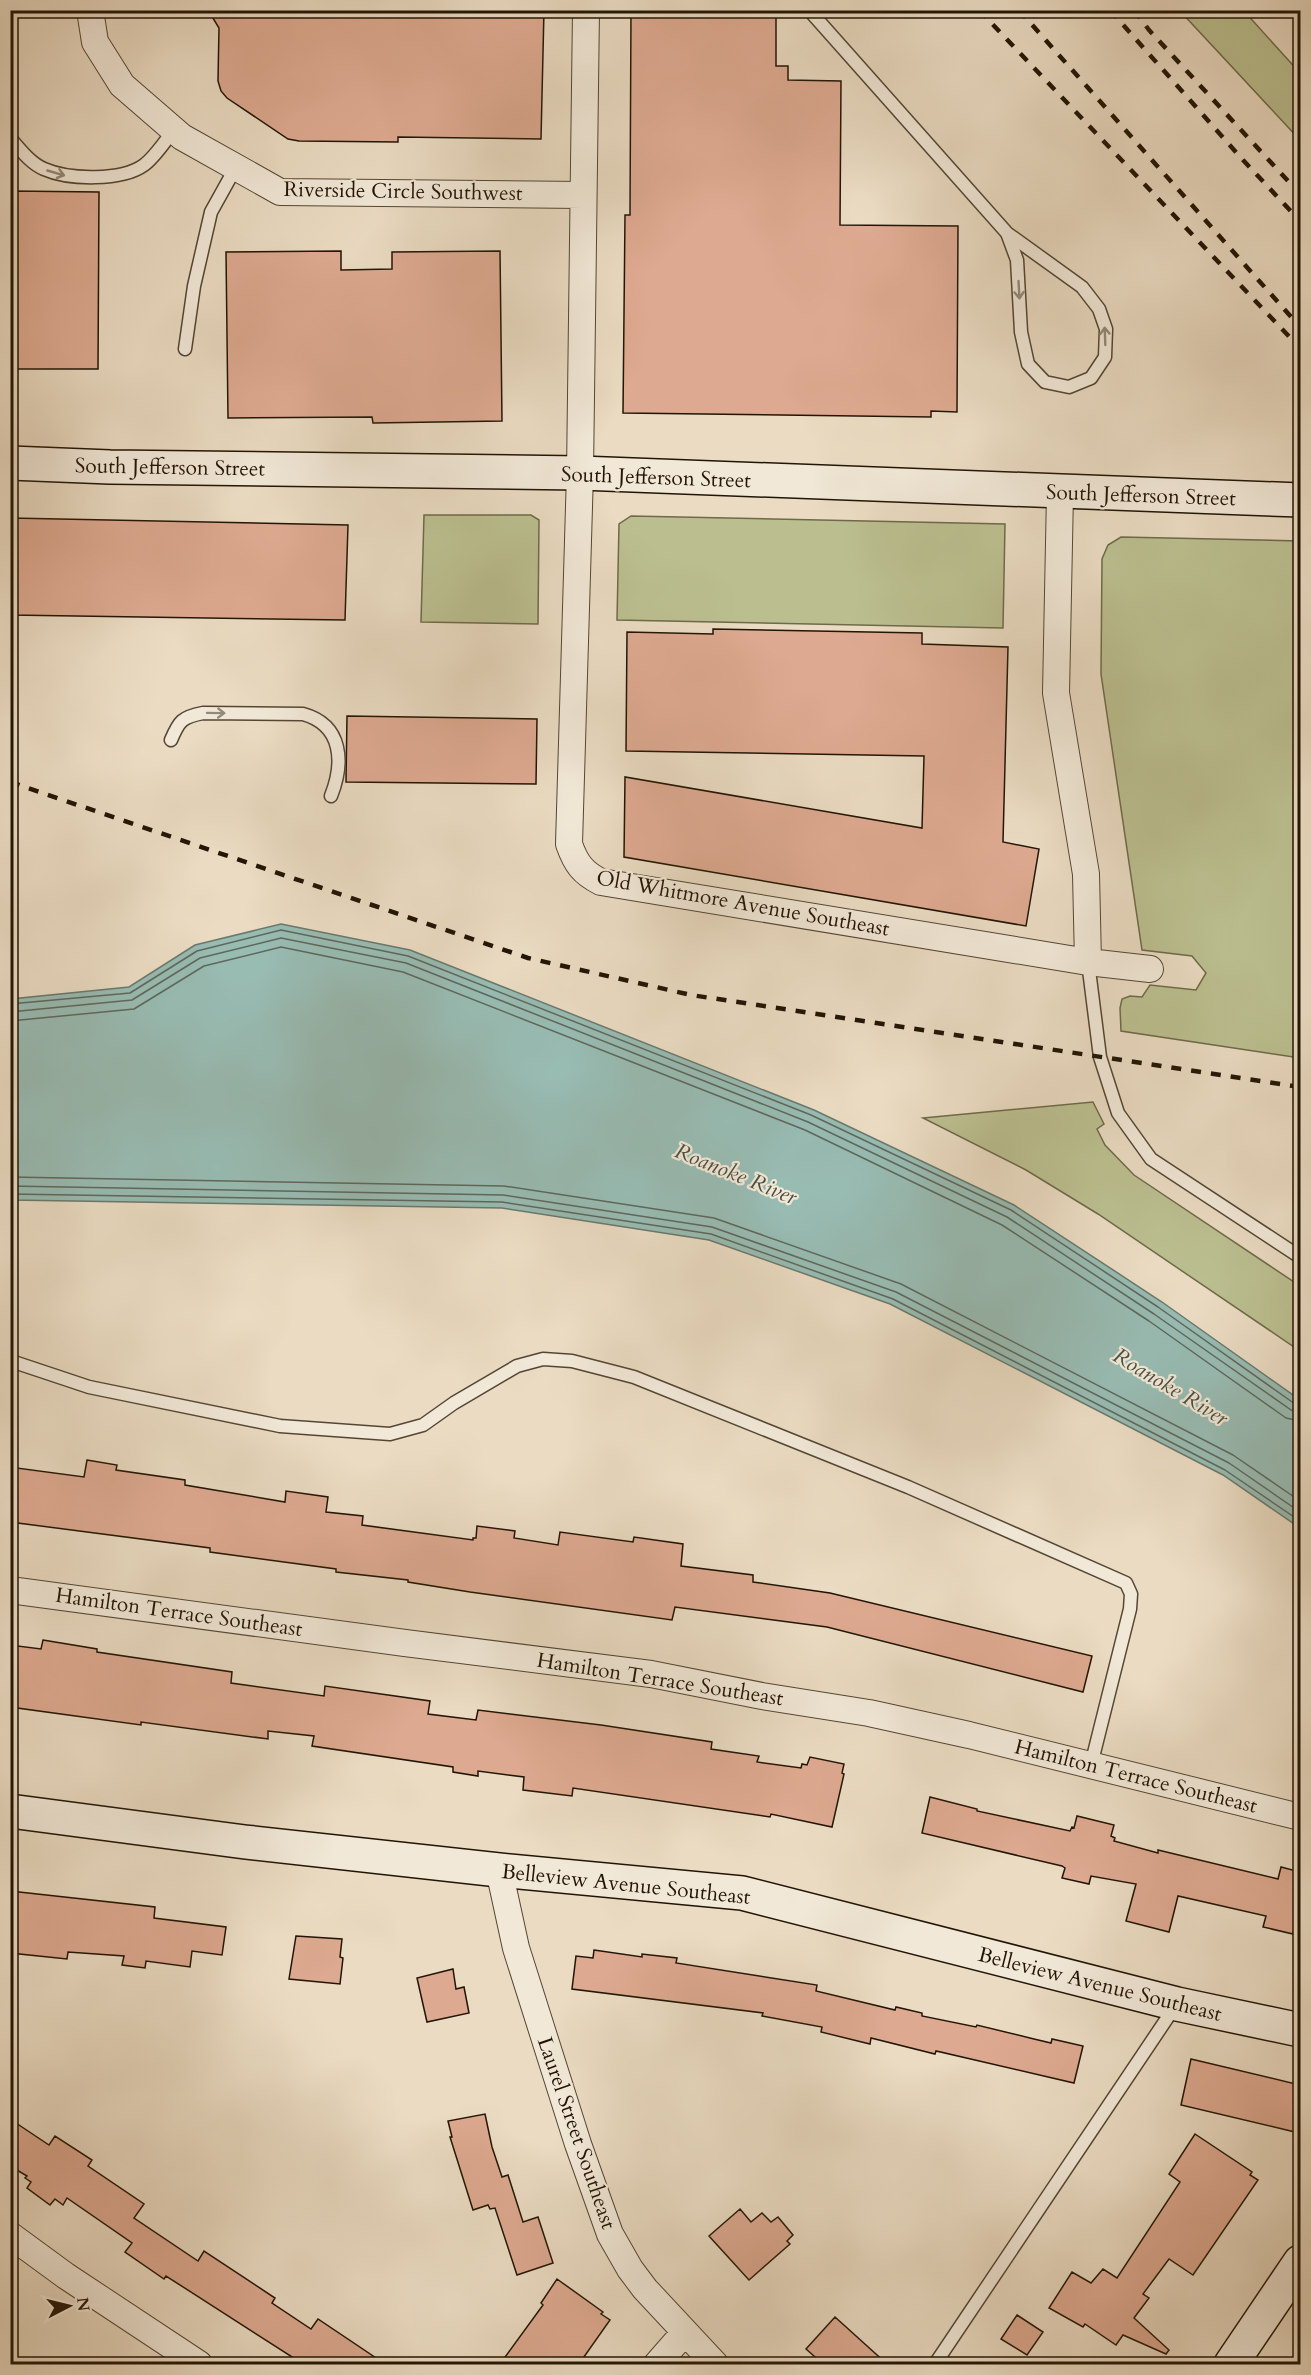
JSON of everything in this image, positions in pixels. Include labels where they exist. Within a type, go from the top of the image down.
[{"type":"street","name":"Riverside Circle Southwest","points":[[90,10],[95,42],[122,85],[182,137],[280,192],[583,195]]},
{"type":"street","points":[[580,473],[586,10]]},
{"type":"street","name":"South Jefferson Street","points":[[10,463],[110,467],[580,473],[1300,501]]},
{"type":"street","name":"Old Whitmore Avenue Southeast","points":[[580,473],[570,844],[575,861],[586,874],[601,882],[1088,962],[1150,969]]},
{"type":"street","points":[[1060,493],[1056,693],[1086,874],[1088,962]]},
{"type":"street","name":"Hamilton Terrace Southeast","points":[[10,1590],[651,1674],[869,1713],[969,1735],[1300,1817]]},
{"type":"street","name":"Belleview Avenue Southeast","points":[[10,1811],[244,1842],[499,1870],[742,1893],[1177,2004],[1300,2030]]},
{"type":"street","name":"Laurel Street Southeast","points":[[499,1870],[516,1948],[578,2144],[610,2234],[630,2269],[645,2289],[715,2364]]},
{"type":"street","points":[[10,2235],[94,2295],[199,2364]]},
{"type":"street","points":[[1231,2364],[1300,2262]]},
{"type":"street","points":[[657,2364],[685,2332]]},
{"type":"lane","points":[[808,10],[1007,233],[1082,287],[1099,309],[1106,329],[1105,357],[1091,378],[1069,387],[1044,382],[1028,364],[1021,332],[1017,260],[1007,233]]},
{"type":"lane","points":[[10,138],[23,154],[43,169],[67,176],[103,176],[130,173],[146,164],[174,129]]},
{"type":"lane","points":[[185,349],[194,286],[211,212],[236,167]]},
{"type":"lane","points":[[171,740],[178,723],[189,716],[203,713],[303,714],[317,718],[329,728],[335,742],[338,778],[331,796]]},
{"type":"lane","points":[[1088,962],[1100,1057],[1118,1113],[1151,1159],[1300,1257]]},
{"type":"lane","points":[[14,1362],[89,1387],[280,1426],[390,1434],[423,1425],[454,1403],[517,1366],[543,1359],[572,1361],[634,1377],[908,1487],[1126,1584],[1131,1594],[1130,1609],[1091,1766]]},
{"type":"lane","points":[[935,2364],[1177,2004]]},
{"type":"green space","points":[[1180,11],[1244,11],[1300,73],[1300,140]]},
{"type":"green space","points":[[424,515],[531,515],[539,520],[538,624],[421,622]]},
{"type":"green space","points":[[631,516],[1005,524],[1003,628],[617,620],[619,524]]},
{"type":"green space","points":[[1121,537],[1300,541],[1300,1058],[1121,1031],[1122,999],[1130,996],[1142,997],[1150,985],[1196,990],[1206,973],[1192,956],[1142,950],[1101,674],[1102,559],[1108,545]]},
{"type":"green space","points":[[1093,1102],[1104,1124],[1097,1129],[1105,1145],[1134,1175],[1300,1286],[1300,1351],[1098,1214],[1026,1170],[923,1118]]},
{"type":"water","name":"Roanoke River","points":[[281,924],[410,950],[814,1110],[1014,1205],[1162,1302],[1300,1400],[1300,1528],[1223,1475],[890,1304],[709,1240],[502,1208],[11,1200],[11,999],[129,987],[195,945]]},
{"type":"building","points":[[208,10],[544,10],[541,139],[398,137],[398,142],[288,139],[227,98],[221,91],[218,81],[219,28]]},
{"type":"building","points":[[631,10],[776,10],[776,66],[788,66],[788,80],[841,81],[840,225],[958,226],[957,412],[931,411],[931,417],[623,413],[625,215],[630,215]]},
{"type":"building","points":[[10,191],[99,192],[98,369],[10,369]]},
{"type":"building","points":[[341,251],[341,270],[392,269],[392,252],[500,251],[502,421],[373,423],[372,417],[228,418],[226,252]]},
{"type":"building","points":[[10,518],[348,525],[345,620],[10,615]]},
{"type":"building","points":[[713,629],[922,633],[922,644],[1008,647],[1003,842],[1039,849],[1026,926],[624,857],[625,777],[922,828],[924,756],[626,751],[627,632],[713,634]]},
{"type":"building","points":[[347,716],[537,719],[536,784],[346,782]]},
{"type":"building","points":[[87,1460],[117,1465],[116,1470],[185,1480],[185,1485],[285,1502],[286,1491],[328,1497],[326,1512],[363,1516],[362,1525],[473,1540],[476,1538],[477,1526],[515,1531],[514,1538],[558,1545],[560,1532],[633,1542],[634,1537],[683,1544],[681,1566],[753,1575],[753,1582],[830,1593],[1092,1656],[1083,1692],[827,1627],[675,1607],[672,1620],[470,1592],[408,1582],[408,1580],[336,1572],[336,1569],[210,1552],[210,1548],[10,1522],[10,1507],[17,1468],[84,1477]]},
{"type":"building","points":[[43,1640],[97,1649],[97,1652],[232,1672],[231,1683],[324,1696],[325,1686],[430,1701],[428,1714],[476,1720],[478,1710],[601,1725],[712,1742],[711,1749],[759,1756],[757,1762],[801,1768],[802,1764],[807,1765],[810,1757],[844,1764],[842,1773],[844,1774],[832,1827],[771,1814],[770,1817],[573,1788],[572,1796],[523,1790],[524,1777],[478,1771],[478,1776],[453,1772],[453,1767],[312,1746],[314,1736],[268,1731],[268,1739],[10,1707],[10,1645],[41,1649]]},
{"type":"building","points":[[930,1797],[977,1809],[977,1811],[1070,1831],[1072,1827],[1074,1828],[1077,1816],[1114,1825],[1111,1836],[1115,1838],[1114,1841],[1278,1879],[1281,1867],[1300,1872],[1300,1926],[1295,1925],[1293,1934],[1263,1927],[1266,1916],[1178,1896],[1169,1932],[1126,1921],[1136,1884],[1091,1876],[1089,1884],[1062,1878],[1065,1868],[1062,1866],[922,1833]]},
{"type":"building","points":[[10,1891],[155,1907],[154,1918],[226,1927],[222,1955],[192,1951],[190,1967],[146,1961],[145,1968],[122,1965],[124,1956],[68,1952],[67,1959],[10,1953]]},
{"type":"building","points":[[296,1936],[342,1939],[340,1957],[343,1958],[340,1984],[289,1979]]},
{"type":"building","points":[[594,1950],[642,1957],[642,1954],[677,1958],[676,1963],[817,1985],[816,1991],[895,2010],[896,2007],[922,2013],[922,2016],[976,2027],[977,2025],[1051,2043],[1052,2039],[1083,2046],[1074,2083],[871,2038],[870,2044],[821,2032],[822,2027],[762,2016],[763,2013],[572,1989],[576,1956],[593,1958]]},
{"type":"building","points":[[453,1969],[456,1989],[464,1987],[469,2013],[427,2022],[417,1978]]},
{"type":"building","points":[[1191,2059],[1300,2085],[1300,2107],[1295,2132],[1181,2105]]},
{"type":"building","points":[[485,2114],[492,2147],[502,2177],[508,2175],[523,2222],[538,2217],[553,2263],[517,2275],[495,2208],[490,2209],[488,2205],[473,2210],[450,2137],[452,2137],[448,2121]]},
{"type":"building","points":[[10,2119],[49,2145],[55,2136],[92,2160],[88,2166],[144,2204],[134,2218],[198,2261],[204,2251],[275,2298],[272,2303],[311,2329],[318,2319],[385,2364],[303,2364],[166,2276],[164,2279],[125,2252],[132,2243],[67,2198],[63,2205],[55,2199],[50,2205],[27,2188],[31,2182],[25,2178],[27,2176],[10,2166]]},
{"type":"building","points":[[1195,2134],[1252,2172],[1250,2175],[1258,2180],[1193,2275],[1169,2259],[1143,2294],[1149,2298],[1134,2318],[1169,2350],[1166,2354],[1123,2335],[1116,2345],[1085,2324],[1083,2327],[1049,2308],[1072,2272],[1091,2283],[1103,2269],[1117,2278],[1180,2182],[1169,2174]]},
{"type":"building","points":[[740,2209],[751,2222],[762,2213],[771,2222],[778,2217],[793,2235],[787,2241],[790,2244],[749,2280],[709,2236]]},
{"type":"building","points":[[557,2279],[603,2312],[601,2314],[610,2320],[579,2364],[500,2364],[543,2305],[541,2303]]},
{"type":"building","points":[[1017,2315],[1043,2332],[1027,2355],[1001,2339]]},
{"type":"building","points":[[835,2317],[887,2364],[823,2364],[806,2349]]},
{"type":"railway","points":[[979,10],[1300,348]]},
{"type":"railway","points":[[1019,10],[1300,327]]},
{"type":"railway","points":[[1110,10],[1300,221]]},
{"type":"railway","points":[[1134,10],[1149,30],[1300,194]]},
{"type":"railway","points":[[10,782],[528,958],[691,995],[1300,1087]]}]
